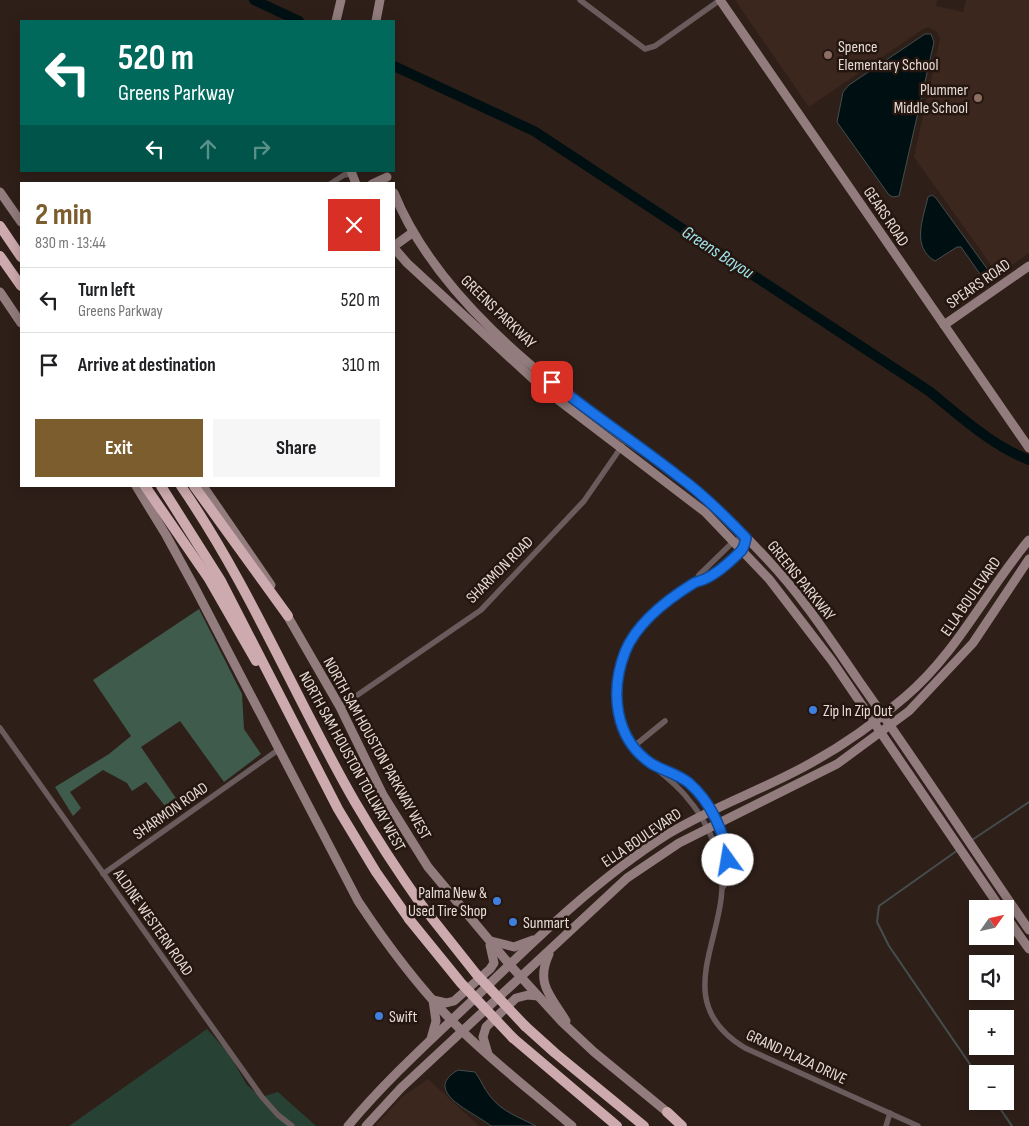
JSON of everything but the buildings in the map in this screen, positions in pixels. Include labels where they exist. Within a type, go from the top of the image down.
[{"type":"highway","points":[[0,226],[20,256]]},
{"type":"highway","points":[[0,256],[20,285]]},
{"type":"highway","points":[[146,487],[209,579],[303,738],[356,840],[409,919],[461,983],[513,1038],[617,1126]]},
{"type":"highway","name":"NORTH SAM HOUSTON TOLLWAY WEST","points":[[162,487],[221,581],[303,738]]},
{"type":"highway","name":"NORTH SAM HOUSTON TOLLWAY WEST","points":[[182,487],[238,578],[354,800],[395,868],[423,907],[477,975],[525,1026],[644,1126]]},
{"type":"highway","points":[[195,487],[288,616]]},
{"type":"highway","points":[[668,1112],[683,1126]]},
{"type":"main road","points":[[336,20],[341,0]]},
{"type":"main road","points":[[376,20],[380,0]]},
{"type":"main road","name":"GEARS ROAD","points":[[720,0],[1029,448]]},
{"type":"main road","points":[[0,192],[20,221]]},
{"type":"main road","name":"GREENS PARKWAY","points":[[395,195],[412,233],[455,291],[481,317],[552,382],[693,488],[746,538],[786,581],[883,714],[1008,900]]},
{"type":"main road","points":[[395,246],[412,233]]},
{"type":"main road","name":"GREENS PARKWAY","points":[[395,248],[407,263],[508,358],[545,390],[687,497],[743,550],[789,602],[832,661],[995,900]]},
{"type":"main road","name":"SPEARS ROAD","points":[[944,325],[1029,266]]},
{"type":"main road","points":[[0,292],[20,322]]},
{"type":"main road","points":[[137,487],[195,588],[358,901],[385,942],[433,1000],[463,1032],[572,1126]]},
{"type":"main road","name":"NORTH SAM HOUSTON PARKWAY WEST","points":[[204,487],[265,576],[340,707],[383,796],[411,842],[439,881],[510,965],[572,1032],[668,1112]]},
{"type":"main road","points":[[687,497],[693,488]]},
{"type":"main road","name":"ELLA BOULEVARD","points":[[348,1126],[379,1091],[430,1040],[575,904],[620,867],[700,816],[785,776],[829,752],[874,722],[908,695],[936,666],[1026,550],[1029,540]]},
{"type":"main road","name":"ELLA BOULEVARD","points":[[366,1126],[401,1088],[522,978],[627,878],[679,843],[837,764],[891,726],[945,674],[973,643],[1029,559]]},
{"type":"main road","points":[[981,608],[992,616]]},
{"type":"main road","points":[[832,661],[841,655]]},
{"type":"main road","points":[[936,666],[945,674]]},
{"type":"main road","points":[[785,776],[792,788]]},
{"type":"main road","points":[[919,789],[928,782]]},
{"type":"main road","points":[[620,867],[627,878]]},
{"type":"main road","points":[[575,904],[587,915]]},
{"type":"main road","name":"GREENS PARKWAY","points":[[1014,908],[1029,930]]},
{"type":"main road","points":[[1014,927],[1029,949]]},
{"type":"main road","points":[[488,940],[514,947],[530,942],[546,931]]},
{"type":"main road","points":[[433,1000],[446,1003],[454,1002],[490,969],[494,963],[494,955],[488,940]]},
{"type":"main road","points":[[551,950],[543,969],[544,984],[548,995],[572,1032]]},
{"type":"main road","points":[[488,1055],[483,1037],[486,1027],[516,998],[528,995],[538,996]]},
{"type":"main road","points":[[430,1040],[436,1021],[433,1000]]},
{"type":"street","points":[[580,0],[645,49],[654,46],[720,0]]},
{"type":"street","points":[[333,182],[344,175],[352,173]]},
{"type":"street","name":"SHARMON ROAD","points":[[340,707],[480,610],[584,501],[626,439]]},
{"type":"street","points":[[743,550],[746,538]]},
{"type":"street","name":"GRAND PLAZA DRIVE","points":[[723,888],[719,859],[707,828],[700,816],[683,792],[633,747],[624,732],[616,705],[616,685],[619,666],[635,634],[649,618],[696,581],[699,575],[734,542],[746,538]]},
{"type":"street","name":"GRAND PLAZA DRIVE","points":[[696,581],[705,579],[743,550]]},
{"type":"street","points":[[633,747],[665,722]]},
{"type":"street","name":"ALDINE WESTERN ROAD","points":[[0,728],[262,1097],[278,1115],[292,1126]]},
{"type":"street","name":"SHARMON ROAD","points":[[103,874],[278,750]]},
{"type":"street","name":"GRAND PLAZA DRIVE","points":[[652,764],[688,783],[711,811],[723,837],[728,860],[727,880],[723,888],[704,972],[704,995],[710,1012],[720,1029],[729,1039],[745,1048],[918,1126]]},
{"type":"street","points":[[886,1126],[890,1113]]},
{"type":"street","points":[[899,1126],[903,1119]]},
{"type":"shaded area","name":"Plummer Middle School","points":[[735,0],[937,0],[936,6],[963,12],[966,0],[1029,0],[1029,253],[998,275],[914,157],[940,39],[937,32],[928,27],[923,29],[809,107]]},
{"type":"shaded area","points":[[925,34],[931,34],[934,42],[899,196],[893,197],[889,195],[837,122],[843,92],[849,85]]},
{"type":"shaded area","points":[[932,195],[988,270],[987,274],[980,274],[961,247],[957,247],[935,261],[923,248],[921,240],[922,223],[928,197]]},
{"type":"shaded area","points":[[458,1070],[475,1072],[495,1102],[511,1114],[536,1126],[491,1126],[464,1108],[448,1094],[445,1086],[448,1078]]},
{"type":"shaded area","points":[[428,1079],[479,1126],[375,1126],[402,1097]]},
{"type":"green space","points":[[199,609],[242,694],[244,729],[261,754],[224,782],[180,721],[141,747],[184,810],[173,816],[146,782],[132,791],[127,783],[103,770],[70,792],[81,808],[73,816],[55,787],[109,754],[131,736],[93,680]]},
{"type":"green space","points":[[207,1029],[229,1054],[247,1085],[261,1097],[278,1092],[316,1126],[69,1126]]},
{"type":"waterway","name":"Greens Bayou","points":[[254,0],[297,20]]},
{"type":"waterway","name":"Greens Bayou","points":[[395,66],[534,131],[929,391],[989,438],[1029,460]]},
{"type":"waterway","points":[[972,840],[1029,802]]},
{"type":"waterway","points":[[958,850],[879,906],[877,922],[889,946],[970,1065]]},
{"type":"waterway","points":[[1001,1110],[1012,1126]]},
{"type":"place","name":"Spence Elementary School","points":[[828,55]]},
{"type":"place","name":"Plummer Middle School","points":[[978,98]]},
{"type":"place","name":"Zip In Zip Out","points":[[813,710]]},
{"type":"place","name":"Palma New & Used Tire Shop","points":[[497,901]]},
{"type":"place","name":"Sunmart","points":[[513,922]]},
{"type":"place","name":"Swift","points":[[379,1016]]},
{"type":"route","points":[[552,382],[581,406],[680,477],[717,508],[746,538],[743,550],[705,579],[696,581],[679,593],[649,618],[627,647],[619,666],[616,685],[616,705],[624,732],[633,747],[652,764],[678,776],[688,783],[703,799],[723,837],[728,860]]}]
